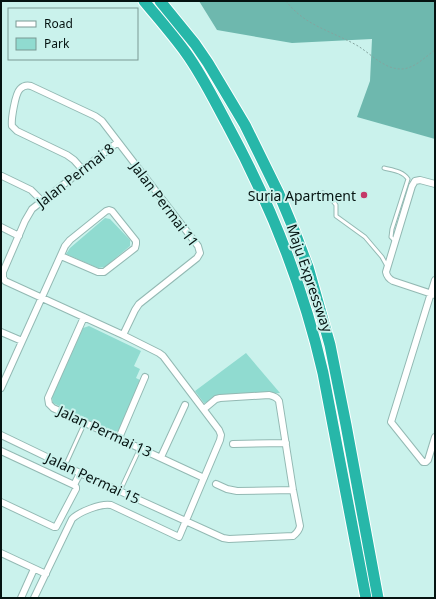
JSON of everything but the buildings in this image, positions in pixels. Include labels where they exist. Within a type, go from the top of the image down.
[{"type":"highway","name":"Maju Expressway","points":[[144,1],[186,52],[202,77],[247,161],[284,244],[301,292],[323,373],[366,598]]},
{"type":"highway","name":"Maju Expressway","points":[[160,1],[195,44],[245,125],[279,194],[308,267],[330,345],[378,598]]},
{"type":"street","points":[[82,170],[74,160],[67,155],[14,129],[11,123],[17,93],[20,89],[31,86],[95,116],[102,121],[118,142]]},
{"type":"street","name":"Jalan Permai 8","points":[[42,298],[5,281],[2,277],[28,214],[42,201],[118,142]]},
{"type":"street","name":"Jalan Permai 11","points":[[118,142],[198,246],[200,252],[197,258],[139,304],[123,335]]},
{"type":"street","points":[[2,176],[31,190],[42,201]]},
{"type":"street","points":[[433,294],[393,281],[389,279],[386,272],[412,186],[415,181],[420,180],[435,184]]},
{"type":"street","points":[[2,384],[65,246],[70,240],[106,210],[109,210],[112,211],[136,241],[135,248],[104,272],[98,272],[61,256]]},
{"type":"street","points":[[1,227],[19,236]]},
{"type":"street","points":[[435,280],[433,294],[391,422],[423,462],[428,460],[435,437]]},
{"type":"street","points":[[34,598],[72,519],[80,513],[108,505],[179,537],[221,435],[204,409],[162,356],[155,350],[42,298]]},
{"type":"street","name":"Jalan Permai 13","points":[[84,317],[48,398],[49,404],[53,408],[204,478]]},
{"type":"street","points":[[1,332],[22,341]]},
{"type":"street","points":[[119,438],[145,377]]},
{"type":"street","points":[[204,409],[216,399],[220,398],[269,395],[278,399],[293,490],[237,491],[227,489],[216,484]]},
{"type":"street","points":[[160,457],[185,405]]},
{"type":"street","name":"Jalan Permai 15","points":[[1,435],[80,473],[223,538],[293,536],[298,532],[300,526],[293,490]]},
{"type":"street","points":[[233,444],[286,443]]},
{"type":"street","points":[[1,451],[74,485]]},
{"type":"street","points":[[1,502],[56,527],[76,489],[74,485],[80,473]]},
{"type":"street","points":[[1,553],[46,574]]},
{"type":"street","points":[[21,598],[34,569]]},
{"type":"lane","points":[[384,168],[406,175],[408,178],[392,229],[391,237],[395,241]]},
{"type":"lane","points":[[323,193],[336,205],[336,216],[365,237],[382,257],[387,266]]},
{"type":"lane","points":[[65,466],[85,422]]},
{"type":"lane","points":[[120,491],[140,448]]},
{"type":"path","points":[[286,1],[302,17],[317,27],[358,46],[381,62],[394,68],[408,68],[435,50]]},
{"type":"green space","points":[[199,1],[435,1],[435,139],[357,117],[370,81],[372,39],[292,43],[217,30]]},
{"type":"green space","points":[[105,218],[110,219],[130,240],[130,246],[105,267],[98,268],[66,254],[70,248]]},
{"type":"green space","points":[[89,326],[141,351],[134,366],[140,369],[136,378],[142,381],[118,431],[114,432],[53,403],[52,397],[83,328]]},
{"type":"green space","points":[[246,353],[280,393],[217,395],[209,402],[204,403],[195,391]]},
{"type":"place","name":"Suria Apartment","points":[[364,195]]}]
